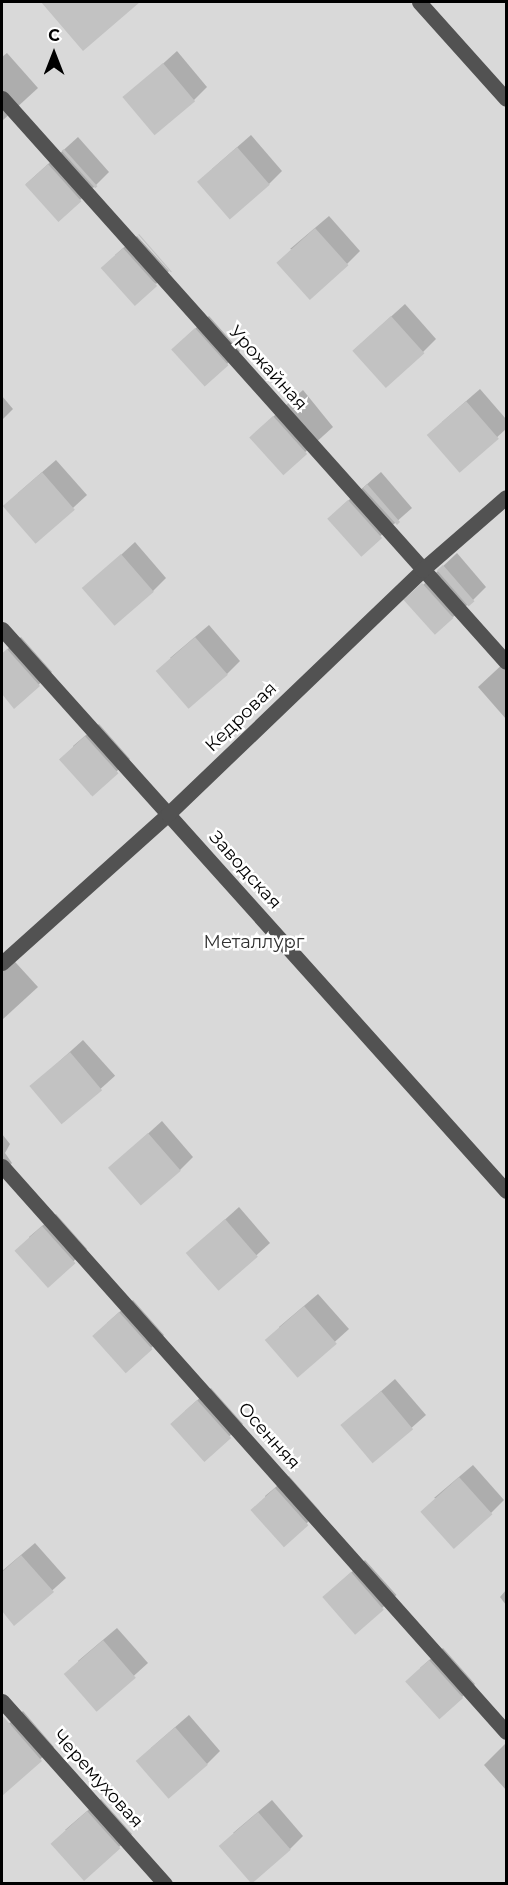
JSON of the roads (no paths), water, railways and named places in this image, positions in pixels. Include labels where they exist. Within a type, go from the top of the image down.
[{"type":"street","points":[[419,2],[507,99]]},
{"type":"street","name":"Урожайная","points":[[2,98],[422,570],[507,662]]},
{"type":"street","name":"Кедровая","points":[[2,963],[168,814],[422,570],[507,497]]},
{"type":"street","name":"Заводская","points":[[2,629],[507,1191]]},
{"type":"street","name":"Осенняя","points":[[2,1166],[507,1732]]},
{"type":"street","name":"Черемуховая","points":[[2,1701],[165,1884]]},
{"type":"park label","name":"Металлург","points":[[254,942]]}]
